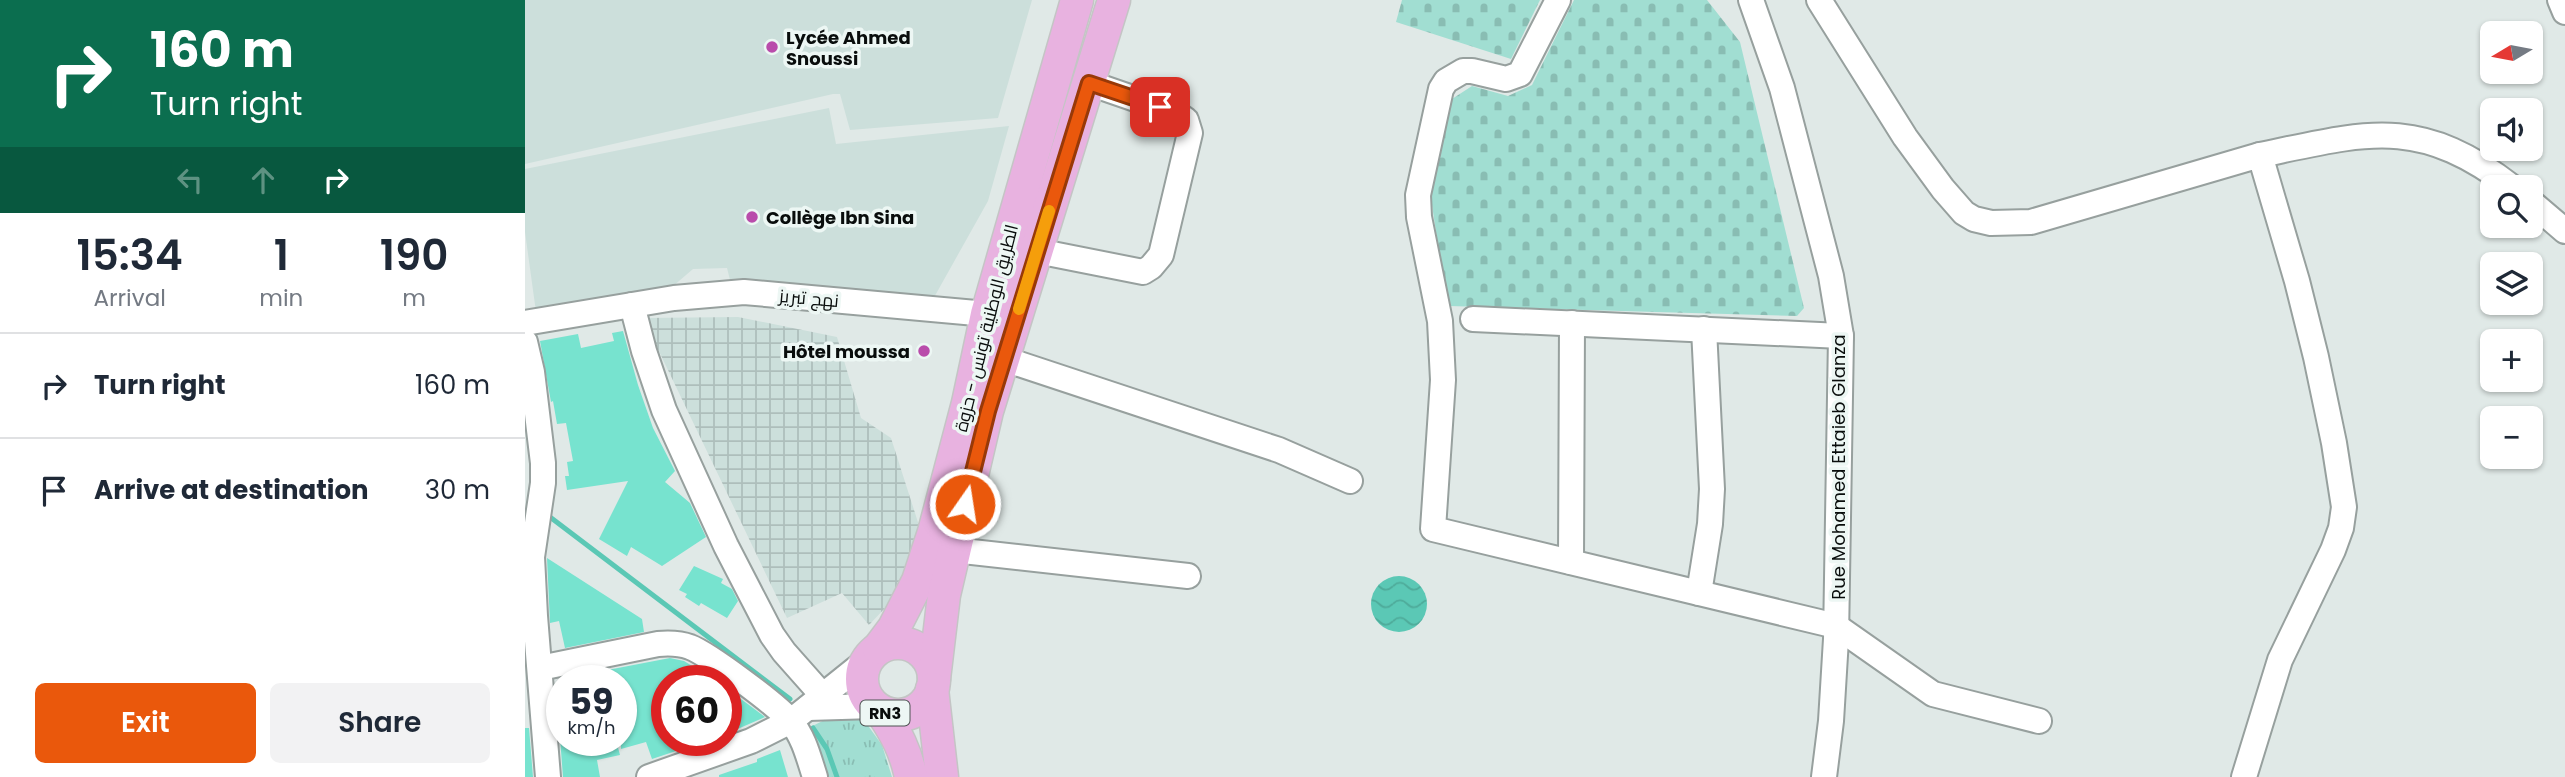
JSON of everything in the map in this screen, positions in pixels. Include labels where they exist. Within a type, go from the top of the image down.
[{"type":"main road","name":"الطريق الوطنية تونس - حزوة","points":[[942,777],[933,684],[944,595],[978,407],[987,314],[1077,0]]},
{"type":"main road","name":"الطريق الوطنية تونس - حزوة","points":[[873,654],[894,628],[918,581],[978,407],[1004,359],[1114,0]]},
{"type":"main road","name":"RN3","points":[[878,709],[894,715],[907,714],[918,709],[927,700],[933,684],[932,668],[920,650],[900,643],[873,654],[863,669],[863,689],[899,738],[911,777]]},
{"type":"street","points":[[1558,0],[1520,74],[1506,79],[1463,71],[1446,81],[1439,98],[1418,195],[1419,217],[1440,321],[1443,380],[1433,529],[1836,626],[1933,694],[2039,721]]},
{"type":"street","name":"Rue Mohamed Ettaieb Glanza","points":[[1751,0],[1781,88],[1832,276],[1841,336],[1836,626],[1831,720],[1823,777]]},
{"type":"street","points":[[1819,0],[1905,137],[1943,189],[1964,213],[1975,219],[1991,223],[2031,222],[2260,155],[2367,135],[2410,136],[2464,155],[2494,175]]},
{"type":"street","points":[[2560,0],[2565,12]]},
{"type":"street","points":[[1037,250],[1143,272],[1161,256],[1190,133],[1186,120],[1177,113],[1089,83]]},
{"type":"street","points":[[2244,777],[2280,660],[2333,550],[2341,528],[2344,507],[2316,357],[2260,155]]},
{"type":"street","points":[[2543,212],[2565,231]]},
{"type":"street","name":"نهج تبريز","points":[[525,323],[715,293],[744,292],[987,314]]},
{"type":"street","points":[[632,305],[664,410],[732,557],[772,635],[784,652],[807,708],[802,740],[815,777]]},
{"type":"street","points":[[1473,319],[1841,336]]},
{"type":"street","points":[[1571,562],[1572,323]]},
{"type":"street","points":[[1699,593],[1710,524],[1712,489],[1704,329]]},
{"type":"street","points":[[525,342],[532,372],[543,463],[543,483],[532,557],[548,777]]},
{"type":"street","points":[[1004,359],[1266,445],[1350,481]]},
{"type":"street","points":[[954,550],[1188,576]]},
{"type":"street","points":[[540,668],[657,644],[684,645],[694,648],[731,673],[807,708],[878,709]]},
{"type":"street","points":[[649,777],[751,741],[807,708],[873,654]]},
{"type":"shaded area","name":"Lycée Ahmed Snoussi","points":[[525,0],[1032,0],[998,118],[850,130],[840,94],[833,94],[525,164]]},
{"type":"shaded area","name":"Collège Ibn Sina","points":[[829,108],[836,144],[1009,126],[988,201],[932,301],[731,284],[727,268],[693,269],[665,293],[536,312],[525,232],[525,169]]},
{"type":"shaded area","points":[[738,317],[837,337],[861,418],[891,438],[923,538],[904,588],[869,625],[842,593],[787,618],[643,318]]},
{"type":"green space","points":[[1402,0],[1540,0],[1511,59],[1396,22]]},
{"type":"green space","points":[[1574,0],[1707,0],[1740,42],[1804,308],[1797,316],[1449,306],[1431,198],[1452,99],[1472,86],[1508,96],[1532,85]]},
{"type":"green space","points":[[835,715],[861,716],[882,745],[892,777],[819,777],[800,732]]},
{"type":"water","points":[[1399,576],[1410,578],[1419,584],[1425,593],[1425,615],[1419,624],[1410,630],[1399,632],[1388,630],[1379,624],[1373,615],[1371,604],[1373,593],[1379,584],[1388,578]]},
{"type":"building","points":[[623,331],[653,428],[675,471],[665,482],[690,503],[706,537],[662,566],[631,547],[627,556],[599,539],[628,481],[567,490],[567,462],[573,461],[566,423],[557,424],[540,341],[578,334],[581,348],[614,341],[612,333]]},
{"type":"building","points":[[547,558],[642,619],[644,632],[565,648],[559,621],[550,623]]},
{"type":"building","points":[[694,566],[723,579],[721,583],[732,589],[738,601],[727,618],[701,603],[699,606],[679,590]]},
{"type":"building","points":[[670,658],[691,665],[651,665],[651,756],[661,756],[652,759],[646,742],[637,745],[637,665],[634,665]]},
{"type":"building","points":[[742,700],[749,705],[765,717],[742,727]]},
{"type":"building","points":[[525,728],[529,728],[533,777],[525,777]]},
{"type":"building","points":[[780,750],[788,777],[719,777],[719,775],[757,762],[757,759]]},
{"type":"building","points":[[561,756],[615,756],[597,760],[600,777],[563,777]]},
{"type":"waterway","points":[[546,514],[790,699]]},
{"type":"waterway","points":[[813,728],[827,749],[837,777]]},
{"type":"slow traffic","points":[[1019,309],[1049,211]]},
{"type":"place","name":"Lycée Ahmed Snoussi","points":[[772,47]]},
{"type":"place","name":"Collège Ibn Sina","points":[[752,217]]},
{"type":"place","name":"Hôtel moussa","points":[[924,351]]},
{"type":"route","points":[[965,504],[988,411],[1089,83],[1160,107]]}]
